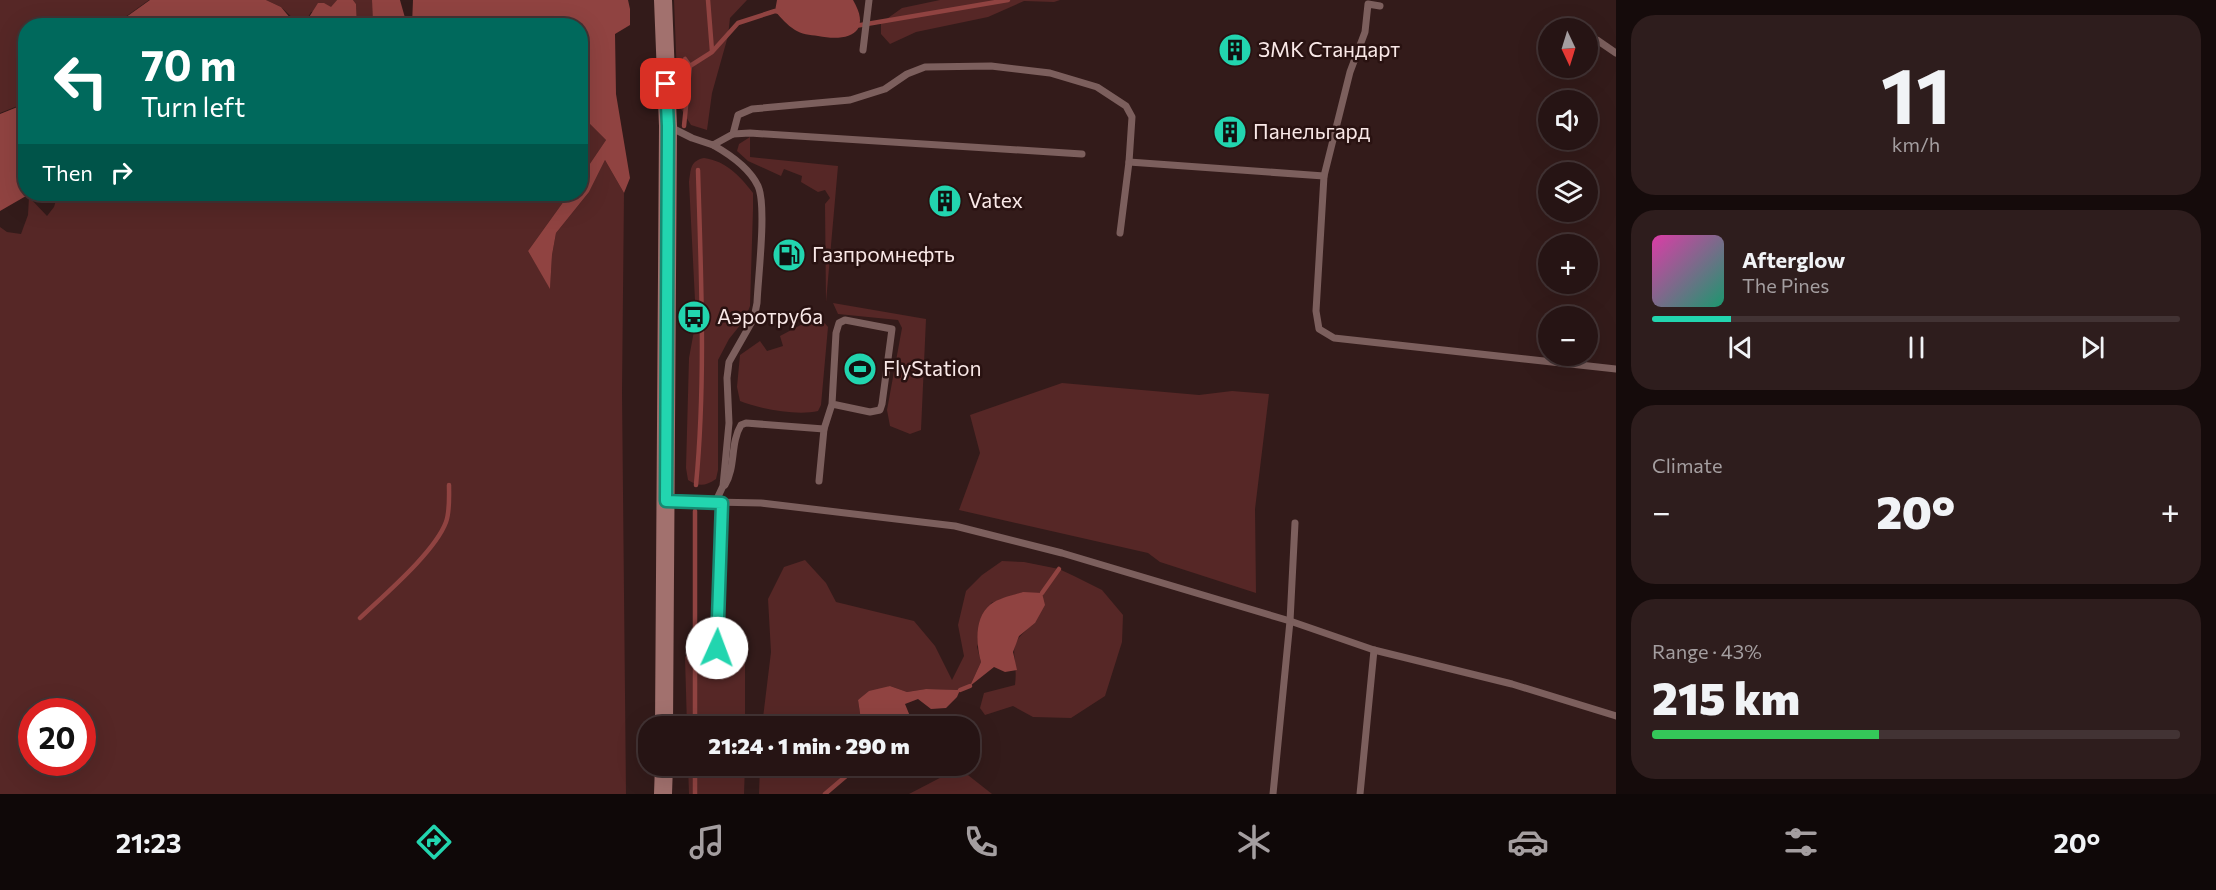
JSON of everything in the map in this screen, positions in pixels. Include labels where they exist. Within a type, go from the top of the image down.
[{"type":"main road","points":[[663,0],[668,126],[664,716]]},
{"type":"main road","points":[[663,794],[664,776]]},
{"type":"lane","points":[[863,50],[869,0]]},
{"type":"lane","points":[[1380,6],[1369,2],[1365,32],[1350,72],[1324,176],[1316,311],[1319,329],[1334,338],[1616,369]]},
{"type":"lane","points":[[1598,41],[1616,53]]},
{"type":"lane","points":[[733,134],[738,115],[752,110],[849,99],[885,89],[907,74],[925,67],[991,66],[1050,73],[1097,87],[1126,106],[1132,117],[1120,233]]},
{"type":"lane","points":[[668,126],[726,153],[754,180],[763,200],[757,303],[754,318],[746,335],[732,354],[727,368],[729,423],[723,486],[718,503],[717,648]]},
{"type":"lane","points":[[713,145],[733,134],[750,133],[1082,154]]},
{"type":"lane","points":[[1129,162],[1324,176]]},
{"type":"lane","points":[[819,481],[824,429],[832,404],[836,333],[839,323],[845,320],[892,329],[880,410],[870,412],[832,404]]},
{"type":"lane","points":[[729,423],[824,429]]},
{"type":"lane","points":[[723,486],[727,484],[733,464],[738,430],[746,423]]},
{"type":"lane","points":[[666,501],[761,503],[955,526],[1062,553],[1290,621],[1374,650],[1512,684],[1616,716]]},
{"type":"lane","points":[[1273,794],[1290,621],[1295,523]]},
{"type":"lane","points":[[1360,794],[1374,650]]},
{"type":"shaded area","points":[[0,0],[149,0],[124,18],[18,18],[18,106],[0,113]]},
{"type":"shaded area","points":[[150,0],[266,0],[281,7],[290,18],[125,18]]},
{"type":"shaded area","points":[[266,0],[337,0],[331,8],[311,12],[307,18],[293,18],[281,7]]},
{"type":"shaded area","points":[[337,0],[353,0],[356,4],[357,18],[309,18],[318,3],[331,7]]},
{"type":"shaded area","points":[[353,0],[372,0],[373,18],[357,18],[356,4]]},
{"type":"shaded area","points":[[372,0],[400,0],[405,18],[373,18]]},
{"type":"shaded area","points":[[413,0],[628,0],[630,25],[615,34],[616,94],[630,178],[624,193],[605,160],[588,193],[588,167],[606,140],[588,122],[588,18],[412,18]]},
{"type":"shaded area","points":[[674,0],[747,0],[730,18],[728,36],[712,93],[707,130],[691,125],[678,104]]},
{"type":"shaded area","points":[[777,0],[853,0],[860,21],[858,28],[854,33],[839,38],[800,32],[789,26],[775,11]]},
{"type":"shaded area","points":[[940,0],[1060,0],[1054,2],[1024,1],[988,17],[916,32],[890,44],[881,34],[881,23],[902,8]]},
{"type":"shaded area","points":[[18,107],[18,201],[0,211],[0,114]]},
{"type":"shaded area","points":[[588,122],[606,140],[588,167]]},
{"type":"shaded area","points":[[750,137],[750,157],[838,166],[826,302],[825,204],[830,198],[825,190],[818,192],[801,182],[802,176],[784,169],[781,176],[748,161],[737,151],[739,144]]},
{"type":"shaded area","points":[[704,158],[726,166],[743,181],[753,193],[753,209],[750,306],[745,319],[729,339],[718,360],[718,470],[716,479],[702,485],[688,480],[686,468],[689,358],[696,320],[689,182],[694,163]]},
{"type":"shaded area","points":[[605,160],[624,193],[622,392],[626,794],[0,794],[0,227],[7,232],[21,234],[28,215],[29,201],[33,201],[47,216],[56,201],[564,201],[528,251],[550,288],[556,233],[582,201],[588,201],[588,193]]},
{"type":"shaded area","points":[[564,201],[582,201],[556,233],[550,289],[528,251]]},
{"type":"shaded area","points":[[833,303],[926,319],[921,430],[910,434],[890,426],[887,410],[902,328],[898,320],[838,314]]},
{"type":"shaded area","points":[[812,319],[821,319],[828,327],[821,405],[818,411],[800,413],[779,411],[740,401],[737,387],[740,355],[760,341],[767,351],[783,346],[780,336]]},
{"type":"shaded area","points":[[1062,383],[1199,395],[1232,391],[1269,394],[1255,509],[1256,593],[1160,562],[1148,553],[959,510],[980,453],[970,415]]},
{"type":"shaded area","points":[[805,560],[826,583],[836,602],[914,621],[935,646],[952,680],[964,656],[958,625],[966,591],[982,575],[1002,561],[1024,562],[1059,569],[1102,590],[1123,615],[1122,642],[1105,696],[1071,718],[1033,717],[1013,706],[985,715],[980,708],[984,693],[1015,685],[1015,645],[1025,631],[1035,623],[1023,592],[991,603],[977,647],[981,662],[970,686],[960,690],[926,689],[907,692],[890,686],[858,700],[860,716],[763,716],[771,652],[768,599],[784,567]]},
{"type":"shaded area","points":[[1023,592],[1042,593],[1045,605],[1035,623],[1019,636],[1013,652],[1017,670],[1005,672],[994,667],[970,686],[981,662],[977,639],[979,623],[985,609],[1002,598]]},
{"type":"shaded area","points":[[699,648],[745,649],[745,716],[687,716],[685,657],[691,651]]},
{"type":"shaded area","points":[[890,686],[907,692],[926,689],[960,690],[957,697],[946,708],[931,709],[918,699],[905,704],[910,716],[860,716],[858,700],[869,691]]},
{"type":"shaded area","points":[[688,776],[745,776],[744,794],[689,794]]},
{"type":"shaded area","points":[[760,776],[846,776],[826,794],[759,794]]},
{"type":"shaded area","points":[[944,776],[969,776],[992,794],[909,794]]},
{"type":"waterway","points":[[708,0],[712,51]]},
{"type":"waterway","points":[[855,26],[1008,0]]},
{"type":"waterway","points":[[685,59],[690,66],[712,52],[738,23],[775,11],[780,12]]},
{"type":"waterway","points":[[684,126],[690,66]]},
{"type":"waterway","points":[[696,485],[702,367],[698,170]]},
{"type":"waterway","points":[[360,618],[408,573],[440,534],[448,513],[449,485]]},
{"type":"waterway","points":[[695,511],[695,716]]},
{"type":"waterway","points":[[1042,593],[1059,569]]},
{"type":"waterway","points":[[960,690],[970,686]]},
{"type":"waterway","points":[[695,776],[695,794]]},
{"type":"waterway","points":[[825,794],[846,776]]},
{"type":"place","name":"ЗМК Стандарт","points":[[1235,50]]},
{"type":"place","name":"Панельгард","points":[[1230,132]]},
{"type":"place","name":"Vatex","points":[[945,201]]},
{"type":"place","name":"Газпромнефть","points":[[789,255]]},
{"type":"place","name":"Аэротруба","points":[[694,317]]},
{"type":"place","name":"FlyStation","points":[[860,369]]},
{"type":"route","points":[[666,84],[668,126],[666,501],[722,503],[717,648]]}]
